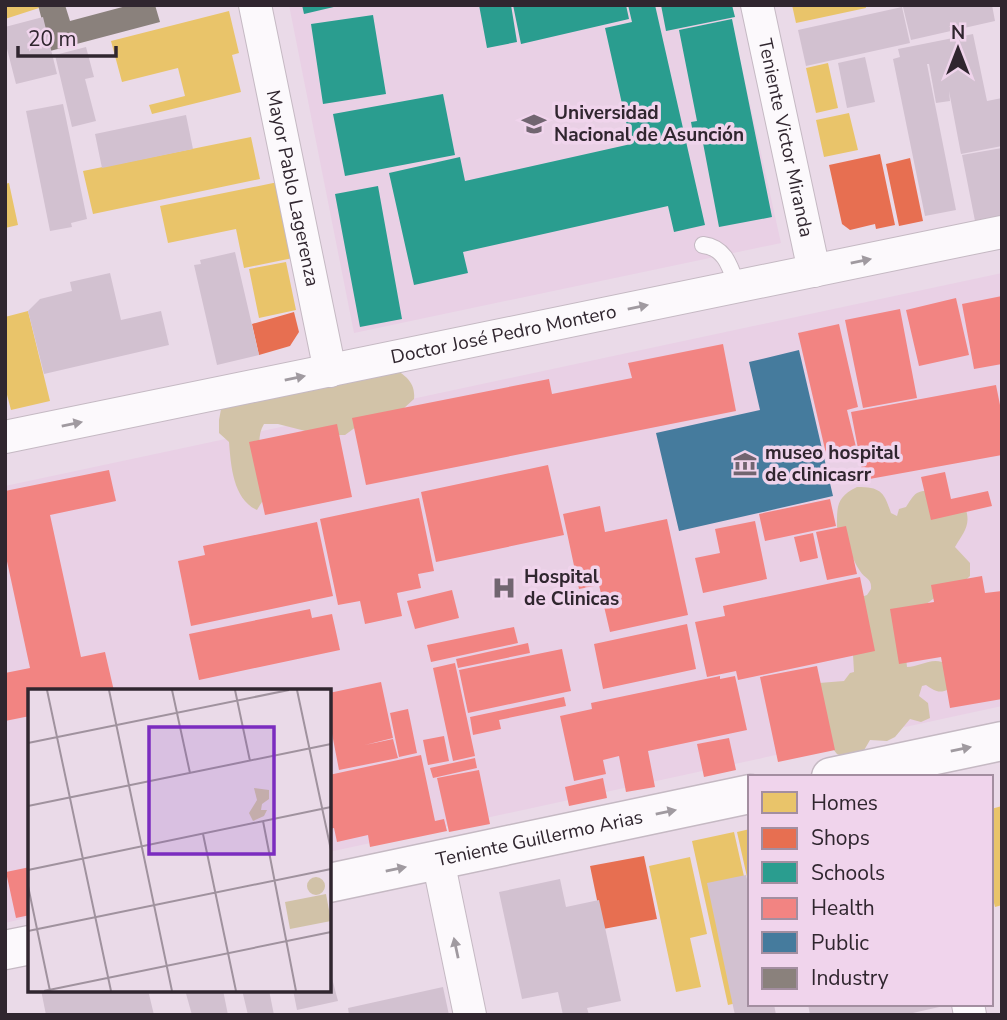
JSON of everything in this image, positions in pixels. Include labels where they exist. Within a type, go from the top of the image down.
[{"type":"street","name":"Mayor Pablo Lagerenza","points":[[255,5],[330,371]]},
{"type":"street","name":"Teniente Victor Miranda","points":[[757,5],[814,271]]},
{"type":"street","name":"Doctor José Pedro Montero","points":[[5,438],[1002,232]]},
{"type":"street","points":[[849,775],[922,767],[1002,741]]},
{"type":"street","name":"Teniente Guillermo Arias","points":[[331,883],[748,794]]},
{"type":"street","points":[[438,860],[470,1015]]},
{"type":"street","points":[[5,950],[28,945]]},
{"type":"lane","points":[[702,245],[712,246],[726,257],[737,286]]},
{"type":"shaded area","name":"Universidad Nacional de Asunción","points":[[289,5],[728,5],[781,243],[354,333]]},
{"type":"shaded area","name":"Hospital de Clinicas","points":[[1002,273],[1002,706],[331,852],[331,689],[28,689],[28,917],[5,923],[5,486]]},
{"type":"shaded area","points":[[389,365],[408,379],[414,393],[414,399],[391,420],[360,424],[345,435],[321,435],[278,424],[264,424],[259,441],[265,495],[257,510],[249,505],[235,481],[229,442],[219,433],[222,404]]},
{"type":"shaded area","points":[[857,487],[880,492],[891,513],[897,516],[899,509],[906,507],[915,494],[922,491],[941,495],[965,507],[967,524],[955,547],[970,563],[970,576],[952,593],[937,596],[921,608],[906,657],[907,667],[933,661],[942,662],[949,689],[937,691],[926,685],[922,686],[919,696],[928,703],[930,718],[921,722],[910,719],[895,737],[887,741],[870,740],[863,752],[848,759],[833,749],[819,683],[844,681],[854,672],[850,601],[867,595],[871,589],[837,527],[841,499]]},
{"type":"building: Homes","points":[[5,5],[38,5],[39,8],[5,19]]},
{"type":"building: Homes","points":[[792,5],[865,5],[866,8],[796,23]]},
{"type":"building: Homes","points":[[229,11],[239,53],[232,55],[241,92],[152,114],[149,105],[185,96],[178,68],[122,82],[111,41]]},
{"type":"building: Homes","points":[[828,63],[838,108],[816,113],[806,68]]},
{"type":"building: Homes","points":[[849,113],[858,150],[824,157],[816,120]]},
{"type":"building: Homes","points":[[251,137],[260,179],[93,214],[83,171]]},
{"type":"building: Homes","points":[[278,182],[293,258],[244,268],[236,229],[168,243],[160,206]]},
{"type":"building: Homes","points":[[9,183],[18,225],[5,228],[5,184]]},
{"type":"building: Homes","points":[[286,262],[296,310],[259,318],[249,269]]},
{"type":"building: Homes","points":[[28,311],[50,401],[11,410],[5,387],[5,317]]},
{"type":"building: Homes","points":[[1002,806],[1002,905],[995,907],[993,899],[993,808]]},
{"type":"building: Homes","points":[[748,829],[748,882],[737,832]]},
{"type":"building: Homes","points":[[734,832],[748,894],[748,952],[740,954],[748,1000],[728,1005],[692,841]]},
{"type":"building: Homes","points":[[690,857],[707,934],[690,938],[701,987],[676,992],[649,866]]},
{"type":"building: Shops","points":[[880,154],[895,225],[876,229],[875,224],[850,230],[842,224],[829,165]]},
{"type":"building: Shops","points":[[910,158],[923,221],[899,226],[886,164]]},
{"type":"building: Shops","points":[[294,312],[299,332],[290,346],[259,355],[252,324]]},
{"type":"building: Shops","points":[[644,856],[657,919],[603,929],[590,866]]},
{"type":"building: Schools","points":[[302,5],[338,5],[338,6],[304,14]]},
{"type":"building: Schools","points":[[479,5],[511,5],[517,42],[487,48]]},
{"type":"building: Schools","points":[[513,5],[626,5],[629,19],[521,44]]},
{"type":"building: Schools","points":[[628,5],[655,5],[705,225],[674,232],[668,206],[463,252],[468,273],[414,285],[389,173],[460,157],[465,181],[631,144],[605,28],[632,22]]},
{"type":"building: Schools","points":[[661,5],[732,5],[735,17],[666,31]]},
{"type":"building: Schools","points":[[373,15],[386,94],[323,104],[311,24]]},
{"type":"building: Schools","points":[[732,19],[772,217],[719,227],[703,143],[695,144],[691,122],[697,121],[679,30]]},
{"type":"building: Schools","points":[[443,94],[455,155],[345,176],[333,114]]},
{"type":"building: Schools","points":[[378,186],[402,319],[360,327],[335,194]]},
{"type":"building: Health","points":[[1002,296],[1002,364],[974,369],[962,304]]},
{"type":"building: Health","points":[[956,298],[969,355],[919,366],[906,310]]},
{"type":"building: Health","points":[[900,309],[917,398],[863,408],[845,320]]},
{"type":"building: Health","points":[[839,324],[858,407],[847,410],[857,451],[827,458],[798,333]]},
{"type":"building: Health","points":[[723,344],[736,411],[366,485],[352,418],[549,379],[552,394],[632,378],[628,363]]},
{"type":"building: Health","points":[[996,385],[1002,415],[1002,455],[864,480],[851,412]]},
{"type":"building: Health","points":[[337,424],[352,497],[265,515],[249,442]]},
{"type":"building: Health","points":[[548,465],[564,535],[436,562],[421,492]]},
{"type":"building: Health","points":[[109,470],[116,501],[50,515],[81,657],[105,652],[114,689],[28,689],[28,716],[5,721],[5,673],[30,668],[5,552],[5,491]]},
{"type":"building: Health","points":[[945,472],[951,499],[988,491],[992,506],[931,520],[921,477]]},
{"type":"building: Health","points":[[419,498],[434,571],[418,574],[421,588],[397,593],[402,616],[365,624],[360,601],[338,605],[320,519]]},
{"type":"building: Health","points":[[830,499],[836,526],[765,541],[759,514]]},
{"type":"building: Health","points":[[600,506],[605,532],[667,519],[688,615],[610,632],[599,585],[579,589],[563,514]]},
{"type":"building: Health","points":[[755,521],[767,579],[703,593],[695,558],[720,553],[715,529]]},
{"type":"building: Health","points":[[317,522],[333,596],[191,626],[178,561],[205,555],[203,546]]},
{"type":"building: Health","points":[[846,526],[857,574],[827,580],[816,532]]},
{"type":"building: Health","points":[[813,533],[818,558],[800,562],[794,537]]},
{"type":"building: Health","points":[[982,576],[985,593],[1002,591],[1002,699],[950,708],[941,657],[899,664],[890,609],[934,602],[931,585]]},
{"type":"building: Health","points":[[860,577],[875,651],[738,680],[736,671],[707,677],[695,622],[725,616],[723,606]]},
{"type":"building: Health","points":[[452,590],[459,618],[415,629],[407,601]]},
{"type":"building: Health","points":[[310,609],[312,618],[332,614],[340,650],[199,680],[189,634]]},
{"type":"building: Health","points":[[687,624],[696,669],[603,689],[594,644]]},
{"type":"building: Health","points":[[514,627],[518,643],[431,662],[427,645]]},
{"type":"building: Health","points":[[528,643],[530,653],[458,668],[456,659]]},
{"type":"building: Health","points":[[562,649],[571,691],[468,713],[459,670]]},
{"type":"building: Health","points":[[455,663],[475,756],[453,761],[433,668]]},
{"type":"building: Health","points":[[817,666],[835,750],[778,762],[760,677]]},
{"type":"building: Health","points":[[720,676],[720,679],[735,676],[747,730],[648,751],[655,787],[626,792],[619,756],[603,760],[606,774],[574,781],[560,716],[592,709],[591,703]]},
{"type":"building: Health","points":[[381,682],[393,738],[365,745],[393,739],[398,758],[339,770],[331,728],[331,693]]},
{"type":"building: Health","points":[[564,697],[566,706],[499,720],[501,729],[473,735],[470,717]]},
{"type":"building: Health","points":[[408,709],[417,753],[399,757],[390,713]]},
{"type":"building: Health","points":[[444,736],[449,761],[428,765],[423,740]]},
{"type":"building: Health","points":[[729,738],[736,770],[704,777],[697,744]]},
{"type":"building: Health","points":[[421,755],[435,821],[444,819],[447,831],[370,847],[368,835],[337,842],[334,828],[331,829],[331,775]]},
{"type":"building: Health","points":[[475,758],[477,768],[433,778],[430,768]]},
{"type":"building: Health","points":[[479,770],[490,824],[449,832],[437,778]]},
{"type":"building: Health","points":[[603,778],[607,798],[569,806],[565,787]]},
{"type":"building: Health","points":[[28,867],[28,915],[16,918],[6,872]]},
{"type":"building: Public","name":"museo hospital de clinicasrr","points":[[799,350],[833,496],[679,531],[656,433],[760,410],[749,362]]},
{"type":"building: Industry","points":[[38,5],[65,5],[70,21],[130,5],[155,5],[160,22],[50,51]]},
{"type":"building: Other","points":[[992,5],[995,21],[911,40],[903,7]]},
{"type":"building: Other","points":[[902,7],[910,43],[806,66],[798,30]]},
{"type":"building: Other","points":[[43,17],[57,74],[16,84],[5,41],[5,27]]},
{"type":"building: Other","points":[[973,34],[987,101],[1002,98],[1002,146],[961,154],[949,91],[950,101],[936,103],[927,64],[956,210],[925,216],[893,59],[900,57],[898,49]]},
{"type":"building: Other","points":[[86,47],[94,77],[85,79],[96,121],[72,127],[55,55]]},
{"type":"building: Other","points":[[865,57],[875,102],[847,108],[838,63]]},
{"type":"building: Other","points":[[63,104],[87,219],[71,223],[72,227],[50,231],[26,111]]},
{"type":"building: Other","points":[[186,115],[193,149],[102,168],[95,134]]},
{"type":"building: Other","points":[[1002,148],[1002,216],[975,221],[962,155]]},
{"type":"building: Other","points":[[235,252],[259,355],[217,365],[194,265],[201,264],[200,260]]},
{"type":"building: Other","points":[[110,273],[121,320],[161,311],[169,345],[44,374],[28,311],[40,299],[72,291],[70,282]]},
{"type":"building: Other","points":[[746,875],[748,1006],[774,1006],[776,1015],[735,1015],[707,883]]},
{"type":"building: Other","points":[[560,879],[566,907],[599,900],[621,1001],[587,1008],[589,1015],[563,1015],[558,992],[522,999],[499,892]]},
{"type":"building: Other","points":[[331,975],[338,1001],[297,1010],[293,992],[331,992]]},
{"type":"building: Other","points":[[443,987],[449,1015],[349,1015],[348,1008]]},
{"type":"building: Other","points":[[41,992],[148,992],[154,1015],[46,1015]]},
{"type":"building: Other","points":[[186,992],[223,992],[228,1015],[192,1015]]},
{"type":"building: Other","points":[[242,992],[269,992],[274,1015],[248,1015]]},
{"type":"building: Other","points":[[808,1006],[944,1006],[904,1015],[810,1015]]},
{"type":"place","name":"Universidad Nacional de Asunción","points":[[534,124]]},
{"type":"place","name":"museo hospital de clinicasrr","points":[[745,464]]},
{"type":"place","name":"Hospital de Clinicas","points":[[504,588]]}]
